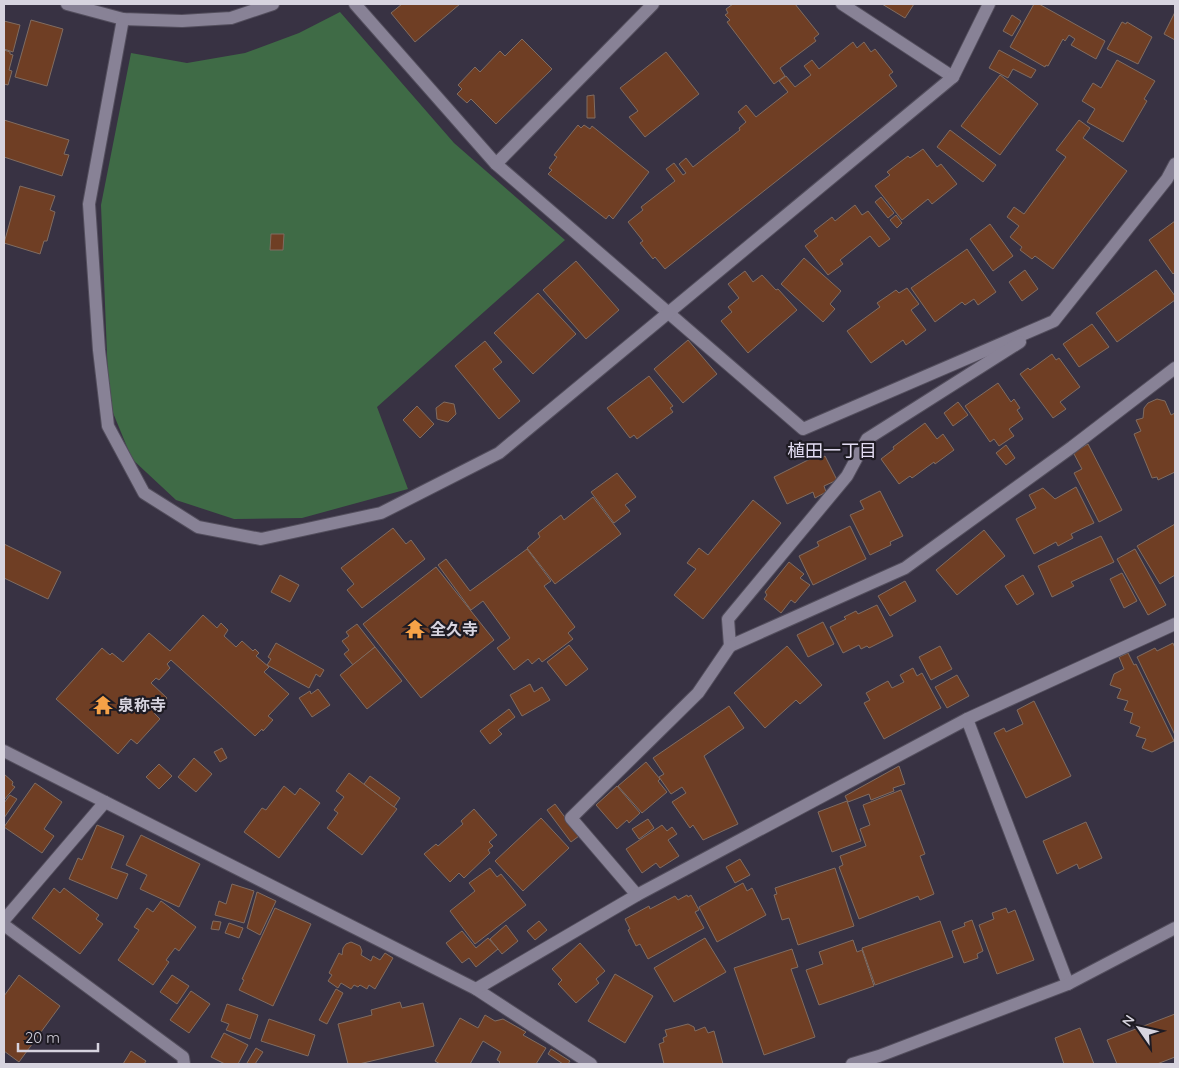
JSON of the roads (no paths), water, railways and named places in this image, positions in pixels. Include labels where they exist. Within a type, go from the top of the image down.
[{"type":"street","points":[[67,4],[122,19],[182,21],[231,18],[273,4]]},
{"type":"street","points":[[355,4],[496,164],[803,429],[1054,321]]},
{"type":"street","points":[[496,164],[653,4]]},
{"type":"street","points":[[842,4],[953,77]]},
{"type":"street","points":[[122,19],[89,204],[99,350],[108,426],[144,493],[198,527],[260,538],[380,514],[499,452],[953,77],[988,4]]},
{"type":"street","points":[[730,646],[728,619],[847,476],[867,439],[1054,321],[1167,179],[1175,164]]},
{"type":"street","points":[[637,895],[571,818],[698,693],[730,646],[905,568],[1072,447],[1175,368]]},
{"type":"street","points":[[476,988],[637,895],[967,719],[1175,624]]},
{"type":"street","points":[[967,719],[1068,984]]},
{"type":"street","points":[[4,751],[476,988],[591,1064]]},
{"type":"street","points":[[4,920],[105,802]]},
{"type":"street","points":[[4,925],[183,1057],[184,1064]]},
{"type":"street","points":[[852,1064],[879,1056],[1068,984],[1175,928]]},
{"type":"place","name":"全久寺","points":[[415,629]]},
{"type":"place","name":"泉称寺","points":[[103,705]]},
{"type":"district","name":"植田一丁目","points":[[832,450]]}]
